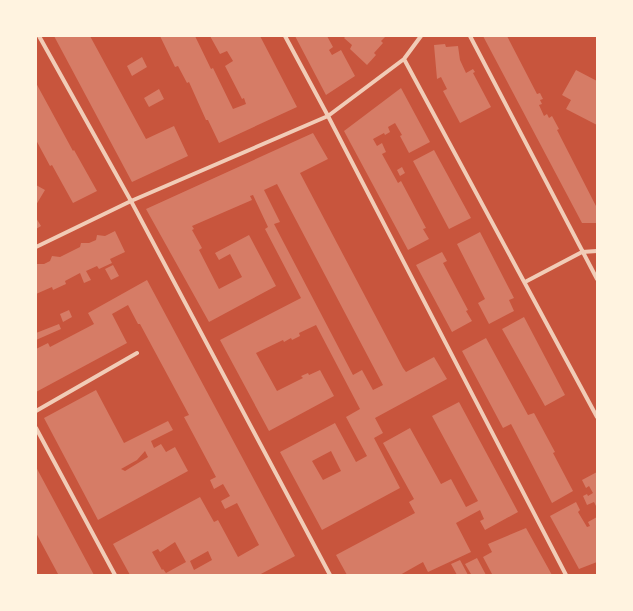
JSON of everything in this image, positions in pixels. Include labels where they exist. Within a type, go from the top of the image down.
[{"type":"street","points":[[39,36],[131,201],[330,575]]},
{"type":"street","points":[[285,36],[566,575]]},
{"type":"street","points":[[36,247],[131,201],[328,116],[404,59],[421,36]]},
{"type":"street","points":[[470,36],[597,279]]},
{"type":"street","points":[[404,59],[597,417]]},
{"type":"street","points":[[525,282],[582,252],[597,251]]},
{"type":"street","points":[[36,411],[137,353]]},
{"type":"street","points":[[36,428],[115,575]]},
{"type":"building","points":[[54,36],[90,36],[146,139],[174,126],[188,156],[132,182]]},
{"type":"building","points":[[160,36],[195,36],[233,109],[246,104],[225,66],[233,61],[227,51],[220,54],[210,36],[260,36],[297,107],[219,143],[208,120],[206,120],[189,82],[187,83],[178,66],[175,67]]},
{"type":"building","points":[[295,36],[327,36],[333,47],[329,50],[332,55],[341,50],[355,76],[326,95]]},
{"type":"building","points":[[346,36],[386,36],[381,41],[383,43],[374,53],[376,55],[367,65],[350,49],[352,45],[344,38]]},
{"type":"building","points":[[483,36],[507,36],[537,94],[540,93],[543,99],[540,100],[542,104],[539,105],[544,116],[547,114],[549,118],[552,116],[559,129],[557,130],[597,208],[597,223],[582,223]]},
{"type":"building","points":[[445,44],[446,47],[458,46],[460,60],[466,73],[473,69],[475,72],[473,73],[491,107],[460,123],[443,91],[447,89],[441,77],[437,79],[434,45]]},
{"type":"building","points":[[142,57],[147,67],[132,76],[127,66]]},
{"type":"building","points":[[576,70],[597,81],[597,125],[566,109],[571,100],[562,95]]},
{"type":"building","points":[[36,83],[73,151],[74,150],[97,191],[73,203],[36,140]]},
{"type":"building","points":[[401,88],[430,142],[409,153],[400,136],[402,135],[395,123],[388,127],[390,132],[385,135],[384,133],[373,139],[377,146],[382,143],[386,152],[382,154],[398,183],[401,181],[426,228],[423,229],[429,239],[408,250],[344,131]]},
{"type":"building","points":[[159,89],[164,99],[149,107],[144,98]]},
{"type":"building","points":[[313,133],[328,159],[300,173],[403,368],[406,372],[434,357],[447,379],[375,418],[383,433],[374,438],[400,488],[322,530],[280,452],[335,423],[356,462],[367,456],[346,417],[360,409],[316,325],[299,333],[300,336],[292,340],[291,338],[284,342],[283,340],[256,353],[277,391],[303,378],[301,376],[308,373],[309,375],[320,370],[334,396],[269,431],[220,340],[301,298],[265,229],[268,227],[253,195],[250,196],[252,200],[192,226],[194,229],[192,230],[202,248],[199,250],[219,289],[242,277],[230,254],[219,260],[215,253],[249,235],[276,286],[209,322],[146,209]],"holes":[[[277,184],[383,385],[373,390],[362,370],[353,375],[274,224],[280,222],[264,190]],[[331,451],[341,471],[323,480],[312,461]]]},
{"type":"building","points":[[434,150],[471,218],[449,229],[413,161]]},
{"type":"building","points":[[402,167],[405,173],[400,176],[397,170]]},
{"type":"building","points":[[36,185],[45,190],[36,205]]},
{"type":"building","points":[[36,218],[41,226],[36,229]]},
{"type":"building","points":[[115,231],[125,252],[110,259],[112,263],[99,269],[97,266],[86,271],[91,280],[84,283],[80,273],[65,281],[66,284],[53,290],[52,287],[36,294],[36,264],[44,264],[50,261],[52,256],[60,257],[80,247],[81,243],[89,243],[96,240],[97,235],[105,236]]},
{"type":"building","points":[[480,232],[514,298],[509,300],[514,311],[489,324],[478,303],[485,299],[457,244]]},
{"type":"building","points":[[442,252],[447,261],[443,263],[468,310],[466,311],[472,321],[452,332],[416,265]]},
{"type":"building","points":[[113,265],[119,276],[111,280],[105,269]]},
{"type":"building","points":[[147,280],[295,556],[259,575],[130,575],[113,544],[200,497],[214,522],[218,520],[238,557],[259,545],[237,503],[225,509],[221,501],[230,496],[223,484],[214,489],[210,480],[216,477],[184,417],[189,415],[140,324],[138,324],[128,305],[112,314],[127,343],[36,392],[36,349],[48,343],[50,347],[94,324],[88,313]],"holes":[[[175,542],[186,562],[166,573],[163,569],[162,570],[152,552],[158,549],[160,552]],[[208,551],[212,560],[194,570],[190,561]]]},
{"type":"building","points":[[69,310],[72,317],[63,322],[60,314]]},
{"type":"building","points":[[524,317],[565,395],[545,406],[502,329]]},
{"type":"building","points":[[59,324],[61,329],[36,340],[36,333]]},
{"type":"building","points":[[486,338],[528,415],[534,413],[555,452],[553,453],[573,491],[552,503],[511,424],[503,428],[462,351]]},
{"type":"building","points":[[96,390],[124,443],[168,421],[173,430],[151,441],[154,448],[161,444],[166,452],[175,447],[188,471],[98,520],[44,418]],"holes":[[[145,451],[148,457],[125,471],[121,469],[137,460]]]},
{"type":"building","points":[[459,402],[518,512],[485,530],[480,521],[484,519],[480,510],[456,523],[471,552],[428,572],[423,562],[400,575],[347,575],[336,555],[415,513],[409,502],[414,499],[383,443],[410,428],[441,484],[451,479],[466,507],[478,501],[432,416]]},
{"type":"building","points":[[36,467],[94,575],[56,575],[58,574],[36,533]]},
{"type":"building","points":[[597,472],[597,508],[594,502],[587,505],[583,496],[587,494],[588,496],[593,493],[589,486],[586,488],[582,480]]},
{"type":"building","points":[[576,502],[580,510],[578,512],[587,527],[590,526],[588,522],[597,517],[597,562],[579,569],[550,516]]},
{"type":"building","points":[[526,528],[552,575],[490,575],[492,574],[483,557],[492,552],[488,544]]},
{"type":"building","points":[[477,558],[486,575],[469,575],[471,574],[465,564]]},
{"type":"building","points":[[460,560],[468,575],[457,575],[451,564]]}]
